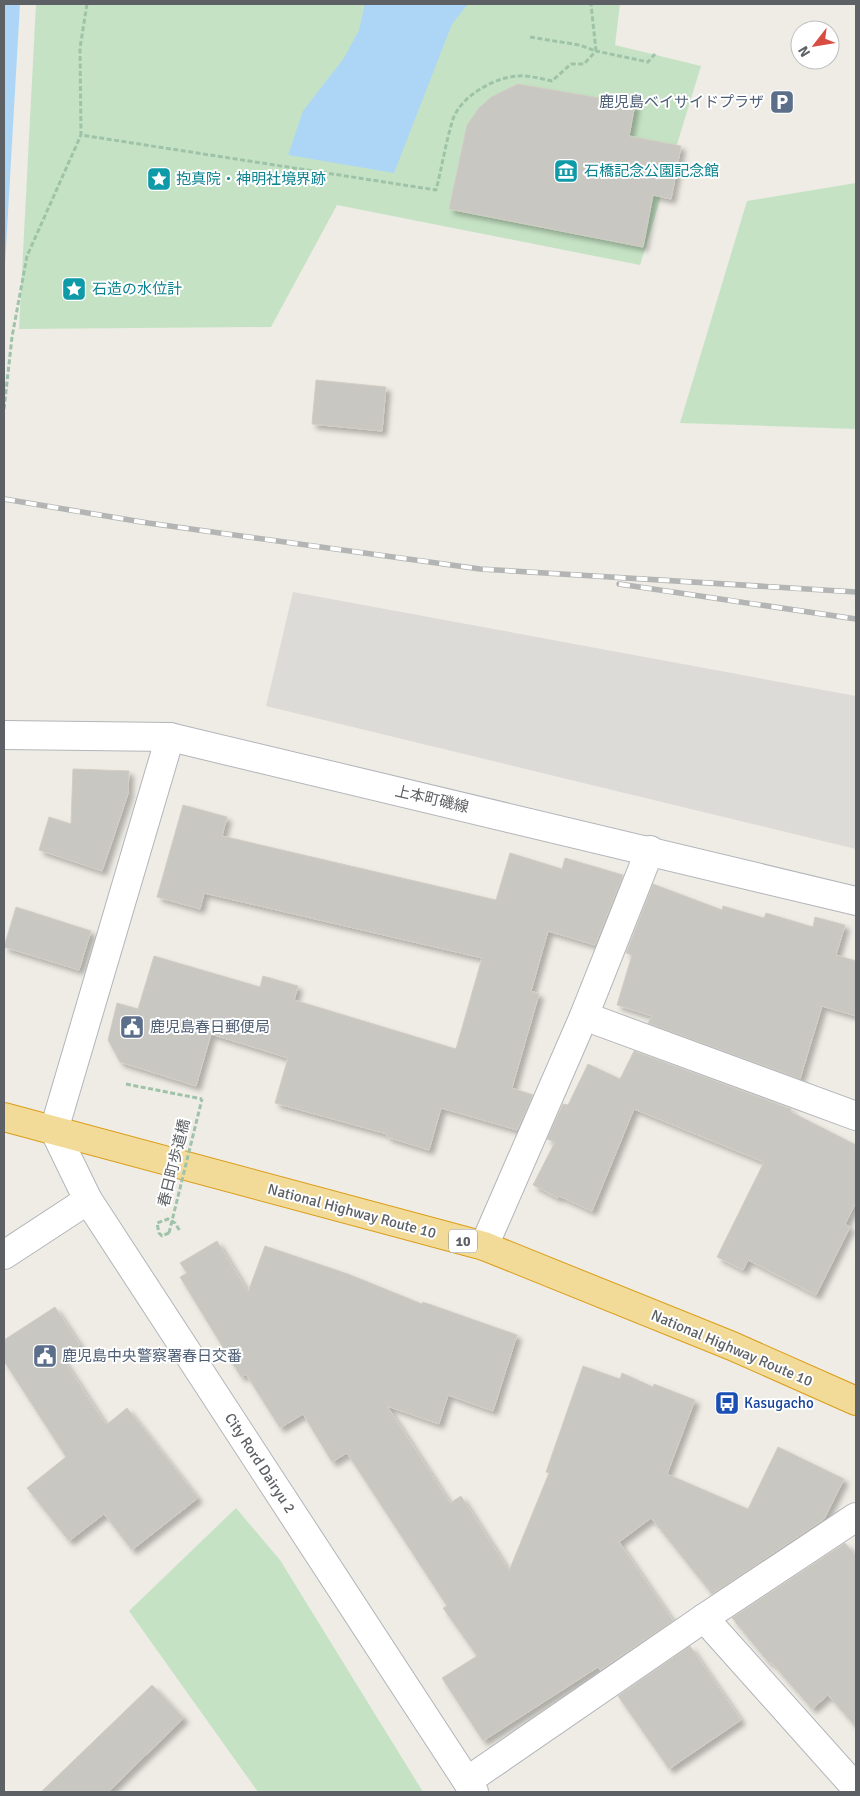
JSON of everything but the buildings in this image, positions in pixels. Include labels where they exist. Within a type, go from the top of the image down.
[{"type":"highway","name":"National Highway Route 10","points":[[4,1117],[484,1246],[732,1346],[856,1401]]},
{"type":"street","name":"上本町磯線","points":[[4,735],[170,737],[650,850],[856,901]]},
{"type":"street","points":[[54,1130],[170,737]]},
{"type":"street","points":[[484,1246],[584,1016],[650,850]]},
{"type":"street","points":[[584,1016],[856,1116]]},
{"type":"street","name":"City Rord Dairyu 2","points":[[54,1130],[88,1200],[470,1787]]},
{"type":"street","points":[[4,1255],[88,1200]]},
{"type":"street","points":[[470,1787],[704,1618],[856,1517]]},
{"type":"street","points":[[704,1618],[856,1788]]},
{"type":"path","points":[[4,409],[12,336],[27,256],[81,135],[80,48],[87,4]]},
{"type":"path","points":[[81,135],[436,190],[454,117],[465,102],[496,82],[508,77],[520,75],[552,81],[571,64],[584,64],[596,51],[591,4]]},
{"type":"path","points":[[530,37],[578,45],[596,51],[648,62],[655,54]]},
{"type":"path","name":"春日町歩道橋","points":[[126,1084],[202,1099],[169,1233],[162,1236],[158,1232],[157,1223],[168,1219],[175,1223],[180,1231]]},
{"type":"shaded area","points":[[293,592],[856,696],[856,849],[266,706]]},
{"type":"green space","points":[[36,4],[620,4],[615,45],[701,66],[640,265],[337,205],[271,327],[19,329]]},
{"type":"green space","points":[[856,183],[856,429],[680,423],[747,201]]},
{"type":"green space","points":[[236,1508],[280,1560],[423,1792],[258,1792],[129,1611]]},
{"type":"water","points":[[4,4],[20,4],[4,282]]},
{"type":"water","points":[[365,4],[468,4],[452,24],[394,173],[288,155],[303,111],[344,58],[359,30]]},
{"type":"railway","points":[[4,499],[148,523],[480,569],[856,592]]},
{"type":"railway","points":[[619,584],[856,619]]},
{"type":"place","name":"鹿児島ベイサイドプラザ","points":[[782,102]]},
{"type":"place","name":"石橋記念公園記念館","points":[[566,171]]},
{"type":"place","name":"抱真院・神明社境界跡","points":[[159,179]]},
{"type":"place","name":"石造の水位計","points":[[74,289]]},
{"type":"place","name":"鹿児島春日郵便局","points":[[132,1027]]},
{"type":"place","name":"鹿児島中央警察署春日交番","points":[[45,1356]]},
{"type":"place","name":"Kasugacho","points":[[727,1403]]}]
